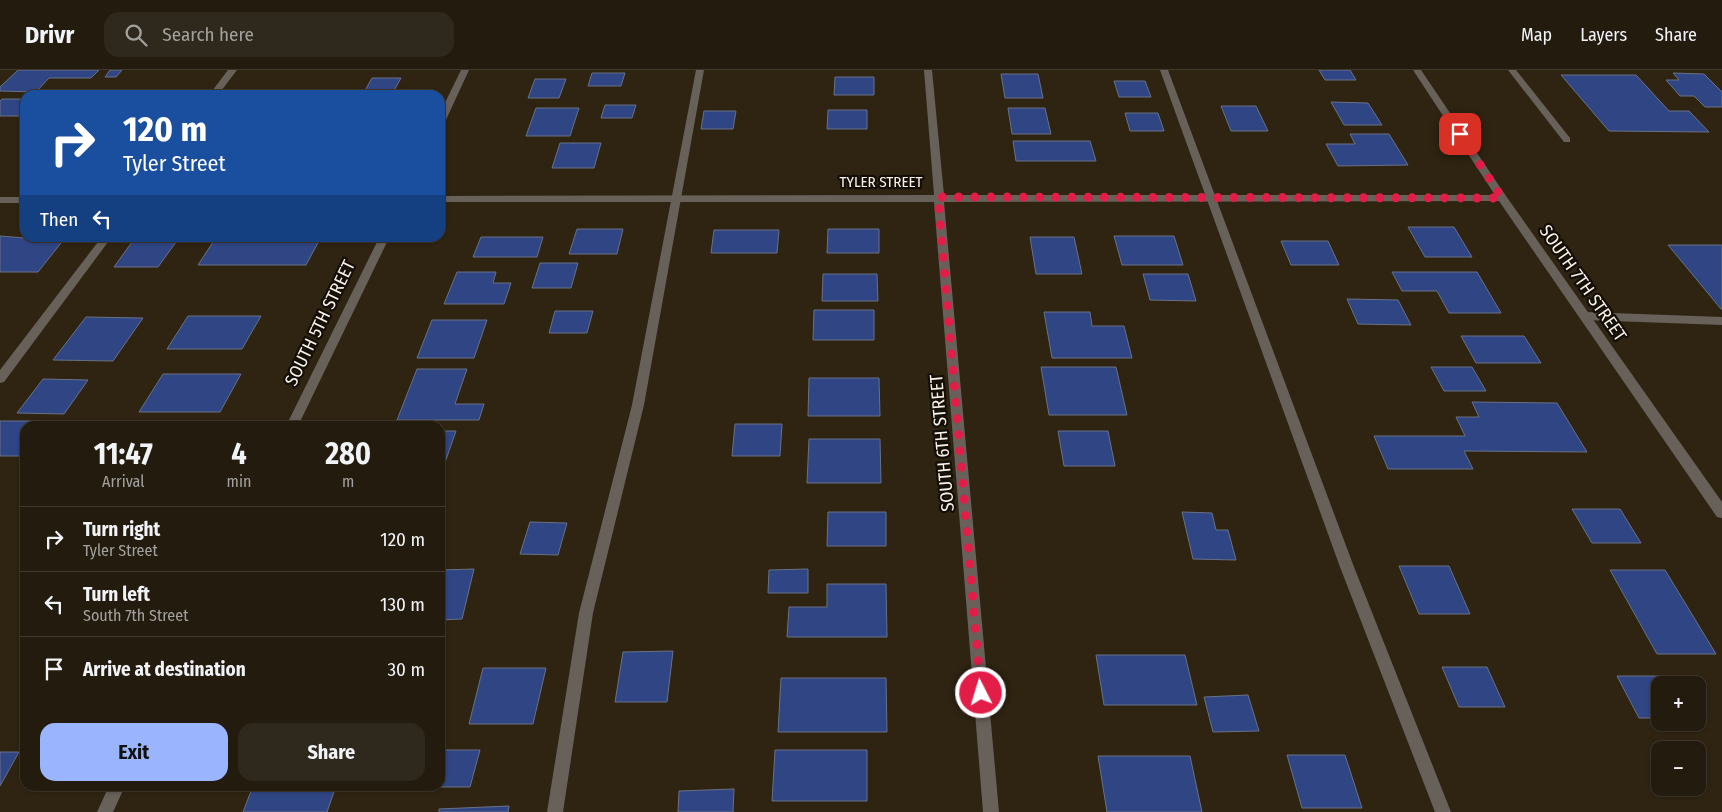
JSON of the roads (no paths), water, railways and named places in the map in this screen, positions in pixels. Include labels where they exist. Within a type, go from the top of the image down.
[{"type":"street","points":[[218,90],[233,70]]},
{"type":"street","points":[[445,112],[465,70]]},
{"type":"street","points":[[555,812],[586,613],[638,405],[700,70]]},
{"type":"street","name":"SOUTH 6TH STREET","points":[[928,70],[991,812]]},
{"type":"street","points":[[1164,70],[1347,567],[1443,812]]},
{"type":"street","name":"SOUTH 7TH STREET","points":[[1418,70],[1502,198],[1722,513]]},
{"type":"street","points":[[1512,70],[1567,140]]},
{"type":"street","name":"TYLER STREET","points":[[445,199],[938,197],[1502,198]]},
{"type":"street","points":[[0,200],[20,200]]},
{"type":"street","points":[[0,379],[103,242]]},
{"type":"street","name":"SOUTH 5TH STREET","points":[[294,421],[382,242]]},
{"type":"street","points":[[1585,316],[1722,321]]},
{"type":"street","points":[[105,812],[115,791]]}]
